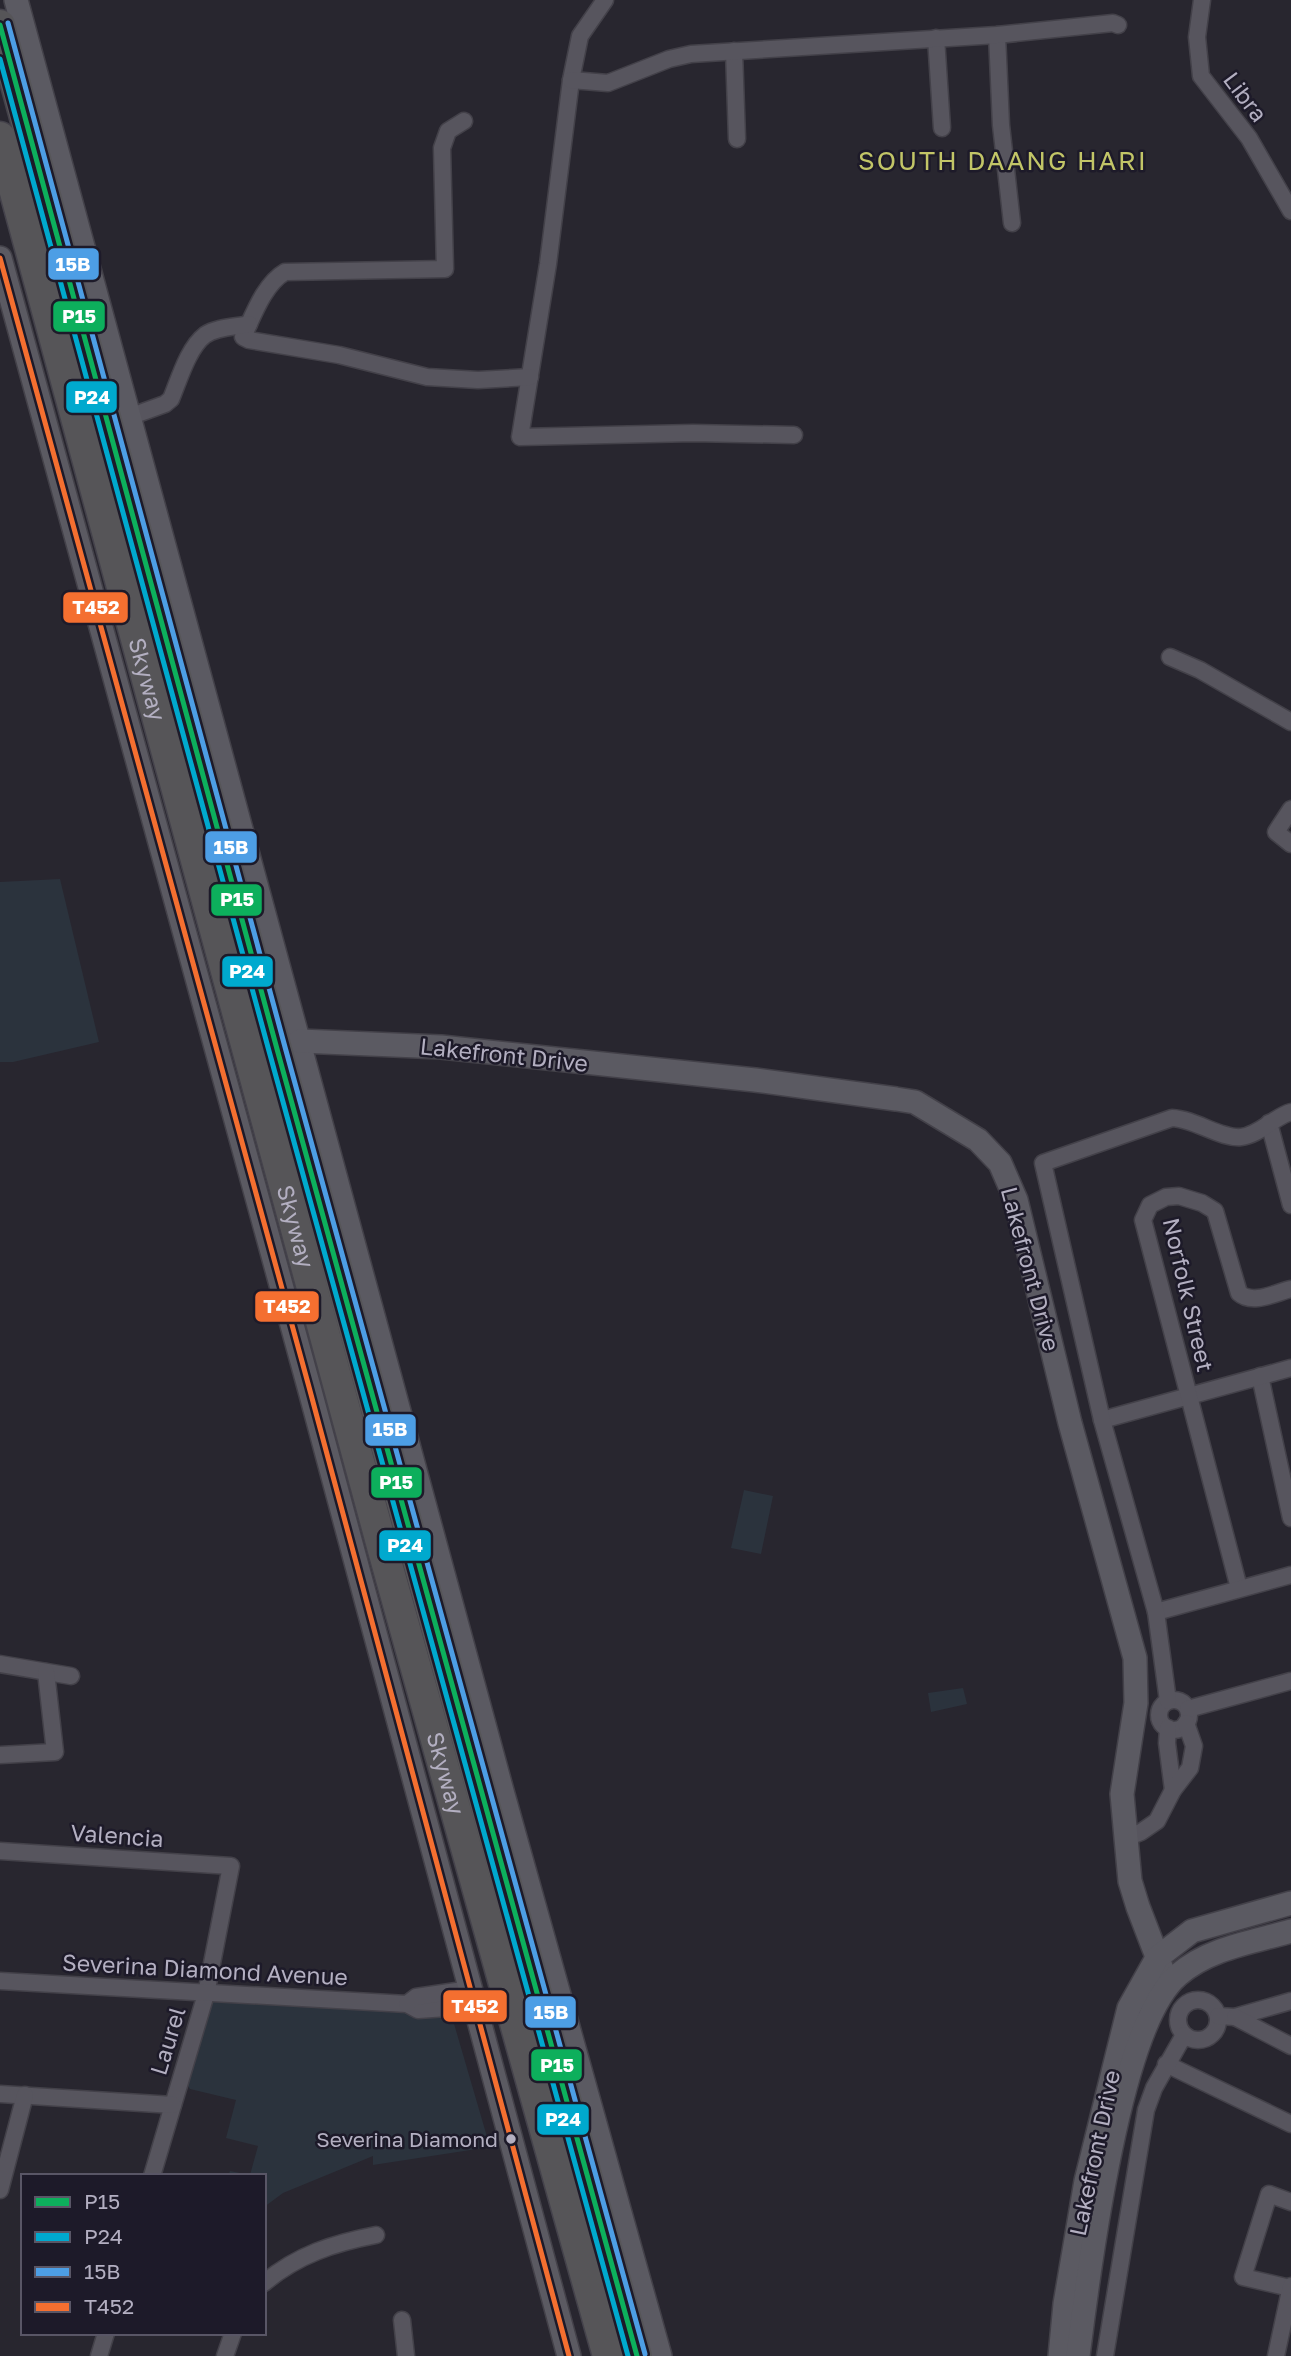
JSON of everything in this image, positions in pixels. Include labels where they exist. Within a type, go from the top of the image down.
[{"type":"highway","points":[[0,25],[281,1062],[637,2356]]},
{"type":"highway","name":"Skyway","points":[[0,64],[170,694],[627,2356]]},
{"type":"highway","name":"Skyway","points":[[0,137],[383,1550],[608,2356]]},
{"type":"highway","points":[[0,183],[376,1569],[593,2356]]},
{"type":"main road","points":[[16,0],[499,1778],[660,2356]]},
{"type":"main road","points":[[0,258],[309,1387],[569,2356]]},
{"type":"main road","name":"Lakefront Drive","points":[[300,1041],[441,1047],[755,1080],[915,1102],[978,1140],[1000,1163],[1016,1200],[1070,1423],[1135,1658],[1136,1703],[1122,1794],[1130,1881],[1168,1985]]},
{"type":"main road","name":"Lakefront Drive","points":[[1060,2356],[1065,2304],[1083,2195],[1129,2008],[1157,1958],[1192,1931],[1291,1903]]},
{"type":"main road","name":"Lakefront Drive","points":[[1078,2356],[1091,2265],[1116,2132],[1145,2025],[1168,1985],[1203,1956],[1291,1931]]},
{"type":"street","points":[[605,0],[580,36],[571,80],[548,264],[520,437],[694,433],[794,435]]},
{"type":"street","name":"Libra","points":[[1202,0],[1197,37],[1201,76],[1249,138],[1291,211]]},
{"type":"street","points":[[571,80],[608,83],[669,59],[691,54],[997,35],[1113,23],[1118,25]]},
{"type":"street","points":[[997,35],[1002,125],[1012,223]]},
{"type":"street","points":[[936,38],[942,128]]},
{"type":"street","points":[[734,51],[737,139]]},
{"type":"street","points":[[464,121],[448,131],[442,148],[445,270],[285,272],[269,289],[243,337],[339,355],[427,377],[478,380],[530,377]]},
{"type":"street","points":[[129,417],[165,404],[171,399],[193,351],[205,335],[249,324]]},
{"type":"street","points":[[1170,657],[1200,670],[1291,723]]},
{"type":"street","points":[[1291,810],[1276,832],[1291,844]]},
{"type":"street","points":[[1291,1112],[1245,1137],[1234,1137],[1185,1118],[1172,1118],[1043,1163],[1102,1420],[1156,1612],[1168,1701],[1159,1712],[1161,1721],[1168,1728],[1178,1729],[1187,1716],[1291,1681]]},
{"type":"street","points":[[1269,1123],[1291,1205]]},
{"type":"street","name":"Norfolk Street","points":[[1188,1396],[1143,1220],[1150,1205],[1166,1197],[1179,1196],[1202,1203],[1215,1211],[1239,1293],[1243,1297],[1250,1299],[1291,1289]]},
{"type":"street","points":[[1102,1420],[1291,1368]]},
{"type":"street","points":[[1260,1376],[1291,1518]]},
{"type":"street","points":[[1188,1396],[1239,1588]]},
{"type":"street","points":[[1156,1612],[1291,1575]]},
{"type":"street","points":[[0,1664],[71,1676]]},
{"type":"street","points":[[0,1755],[55,1752],[46,1672]]},
{"type":"street","points":[[1126,1838],[1157,1821],[1173,1790],[1190,1768],[1195,1746],[1187,1716],[1180,1701],[1168,1701]]},
{"type":"street","points":[[1168,1728],[1167,1743],[1173,1790]]},
{"type":"street","name":"Valencia","points":[[0,1851],[231,1866]]},
{"type":"street","name":"Laurel","points":[[153,2174],[206,1994],[231,1866]]},
{"type":"street","name":"Severina Diamond Avenue","points":[[0,1981],[407,2004],[416,1997],[472,1997]]},
{"type":"street","points":[[1191,2001],[1205,2001],[1215,2009],[1218,2016],[1217,2028],[1208,2038],[1196,2040],[1185,2035],[1178,2023],[1178,2016],[1191,2001]]},
{"type":"street","points":[[1218,2016],[1235,2017],[1291,2001]]},
{"type":"street","points":[[1235,2017],[1291,2046]]},
{"type":"street","points":[[1105,2356],[1146,2110],[1166,2064],[1185,2035]]},
{"type":"street","points":[[1166,2064],[1291,2124]]},
{"type":"street","points":[[0,2094],[173,2105]]},
{"type":"street","points":[[0,2190],[25,2095]]},
{"type":"street","points":[[1276,2356],[1291,2287],[1243,2277],[1269,2194],[1291,2202]]},
{"type":"street","points":[[266,2281],[287,2265],[321,2249],[342,2241],[376,2235]]},
{"type":"street","points":[[402,2320],[406,2356]]},
{"type":"street","points":[[99,2356],[105,2335]]},
{"type":"street","points":[[225,2356],[232,2335]]},
{"type":"shaded area","points":[[60,879],[99,1042],[13,1062],[0,1062],[0,882]]},
{"type":"shaded area","points":[[744,1490],[773,1496],[761,1554],[731,1548]]},
{"type":"shaded area","points":[[963,1688],[967,1704],[931,1712],[928,1693]]},
{"type":"shaded area","points":[[213,2002],[428,2013],[450,2010],[490,2147],[373,2165],[373,2156],[283,2193],[266,2206],[266,2174],[250,2174],[258,2146],[226,2138],[236,2100],[190,2089],[186,2083]]},
{"type":"transit line","name":"15B","points":[[8,23],[285,1047],[645,2354]]},
{"type":"transit line","name":"P15","points":[[0,25],[277,1049],[637,2356]]},
{"type":"transit line","name":"P24","points":[[0,59],[269,1051],[628,2356]]},
{"type":"transit line","name":"T452","points":[[0,258],[309,1387],[569,2356]]},
{"type":"place","name":"Severina Diamond","points":[[511,2139]]},
{"type":"district","name":"SOUTH DAANG HARI","points":[[1003,161]]}]
